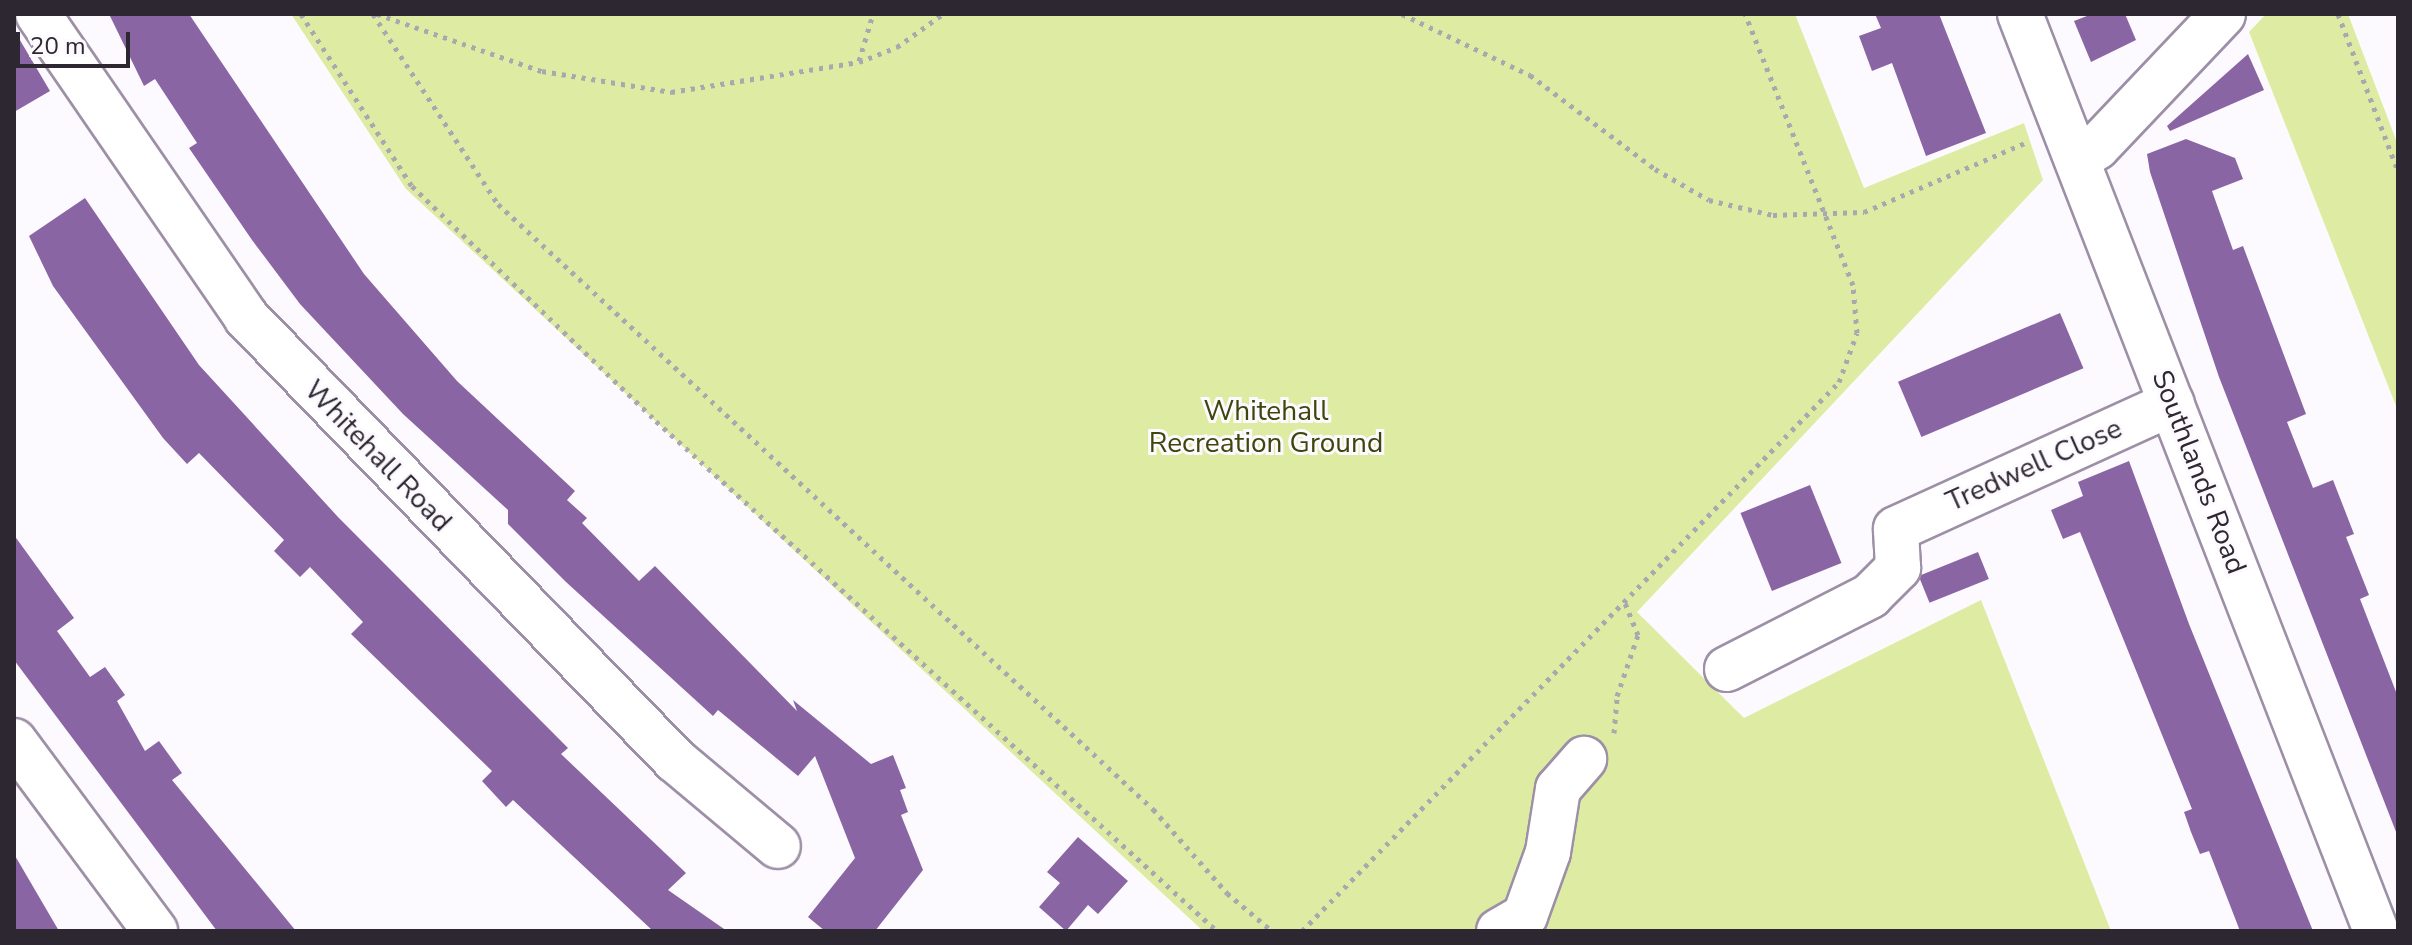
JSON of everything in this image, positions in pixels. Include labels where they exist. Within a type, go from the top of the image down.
[{"type":"street","name":"Whitehall Road","points":[[38,14],[246,317],[675,760],[778,846]]},
{"type":"street","name":"Southlands Road","points":[[2020,14],[2376,931]]},
{"type":"street","points":[[2071,143],[2097,147],[2223,14]]},
{"type":"street","name":"Tredwell Close","points":[[1727,669],[1870,596],[1898,568],[1896,529],[2172,403]]},
{"type":"street","points":[[14,741],[155,931]]},
{"type":"street","points":[[1499,931],[1525,916],[1548,852],[1558,789],[1584,759]]},
{"type":"path","points":[[301,14],[412,186],[656,421],[1217,931]]},
{"type":"path","points":[[375,14],[542,71],[671,92],[859,62],[897,47],[943,14]]},
{"type":"path","points":[[375,14],[498,204],[1153,809],[1227,893],[1272,931]]},
{"type":"path","points":[[859,62],[873,14]]},
{"type":"path","points":[[1402,14],[1530,75],[1655,169],[1709,200],[1773,215],[1825,209],[1864,212],[2071,143]]},
{"type":"path","points":[[1302,931],[1839,382],[1857,333],[1854,297],[1825,209],[1745,14]]},
{"type":"path","points":[[2338,14],[2398,171]]},
{"type":"path","points":[[1584,759],[1614,742],[1617,696],[1638,635],[1624,601]]},
{"type":"green space","name":"Whitehall Recreation Ground","points":[[291,14],[1795,14],[1864,188],[2024,123],[2043,180],[1637,612],[1744,718],[1981,600],[2111,931],[1203,931],[406,189]]},
{"type":"green space","points":[[2266,14],[2348,14],[2398,145],[2398,411],[2249,32]]},
{"type":"building","points":[[109,14],[189,14],[364,274],[457,381],[575,491],[567,500],[587,518],[582,523],[639,581],[655,566],[797,711],[793,700],[871,764],[893,755],[906,788],[900,790],[908,812],[901,815],[923,870],[875,931],[825,931],[808,917],[855,858],[815,756],[798,776],[718,710],[713,716],[566,582],[508,524],[508,510],[403,414],[300,304],[252,240],[189,148],[197,143],[155,79],[144,86]]},
{"type":"building","points":[[1875,14],[1939,14],[1986,133],[1926,156],[1892,63],[1872,71],[1859,36],[1881,28]]},
{"type":"building","points":[[2092,14],[2125,14],[2136,40],[2091,62],[2074,21]]},
{"type":"building","points":[[14,30],[50,91],[14,112]]},
{"type":"building","points":[[2248,54],[2264,90],[2170,131],[2167,126]]},
{"type":"building","points":[[2186,139],[2235,158],[2243,179],[2212,191],[2233,250],[2243,246],[2306,414],[2287,422],[2313,488],[2333,480],[2354,534],[2346,537],[2369,595],[2360,599],[2398,697],[2398,837],[2219,377],[2150,172],[2147,154]]},
{"type":"building","points":[[85,198],[199,365],[338,517],[568,748],[561,754],[686,873],[668,890],[727,931],[653,931],[513,800],[506,807],[482,781],[492,771],[351,634],[363,622],[310,567],[300,577],[274,551],[284,540],[199,453],[187,464],[163,438],[53,286],[29,236]]},
{"type":"building","points":[[2060,313],[2083,368],[1921,437],[1898,382]]},
{"type":"building","points":[[2129,461],[2189,624],[2313,931],[2240,931],[2209,851],[2200,854],[2191,832],[2184,812],[2192,809],[2080,532],[2063,539],[2051,510],[2083,496],[2078,482]]},
{"type":"building","points":[[1810,485],[1841,563],[1772,591],[1740,513]]},
{"type":"building","points":[[14,535],[74,618],[57,631],[90,677],[105,667],[125,695],[117,701],[145,751],[159,741],[182,773],[172,780],[296,931],[217,931],[14,660]]},
{"type":"building","points":[[1978,552],[1989,579],[1930,603],[1919,576]]},
{"type":"building","points":[[1078,837],[1128,881],[1098,914],[1088,905],[1066,931],[1039,907],[1060,883],[1047,872]]},
{"type":"building","points":[[14,854],[59,931],[14,931]]}]
